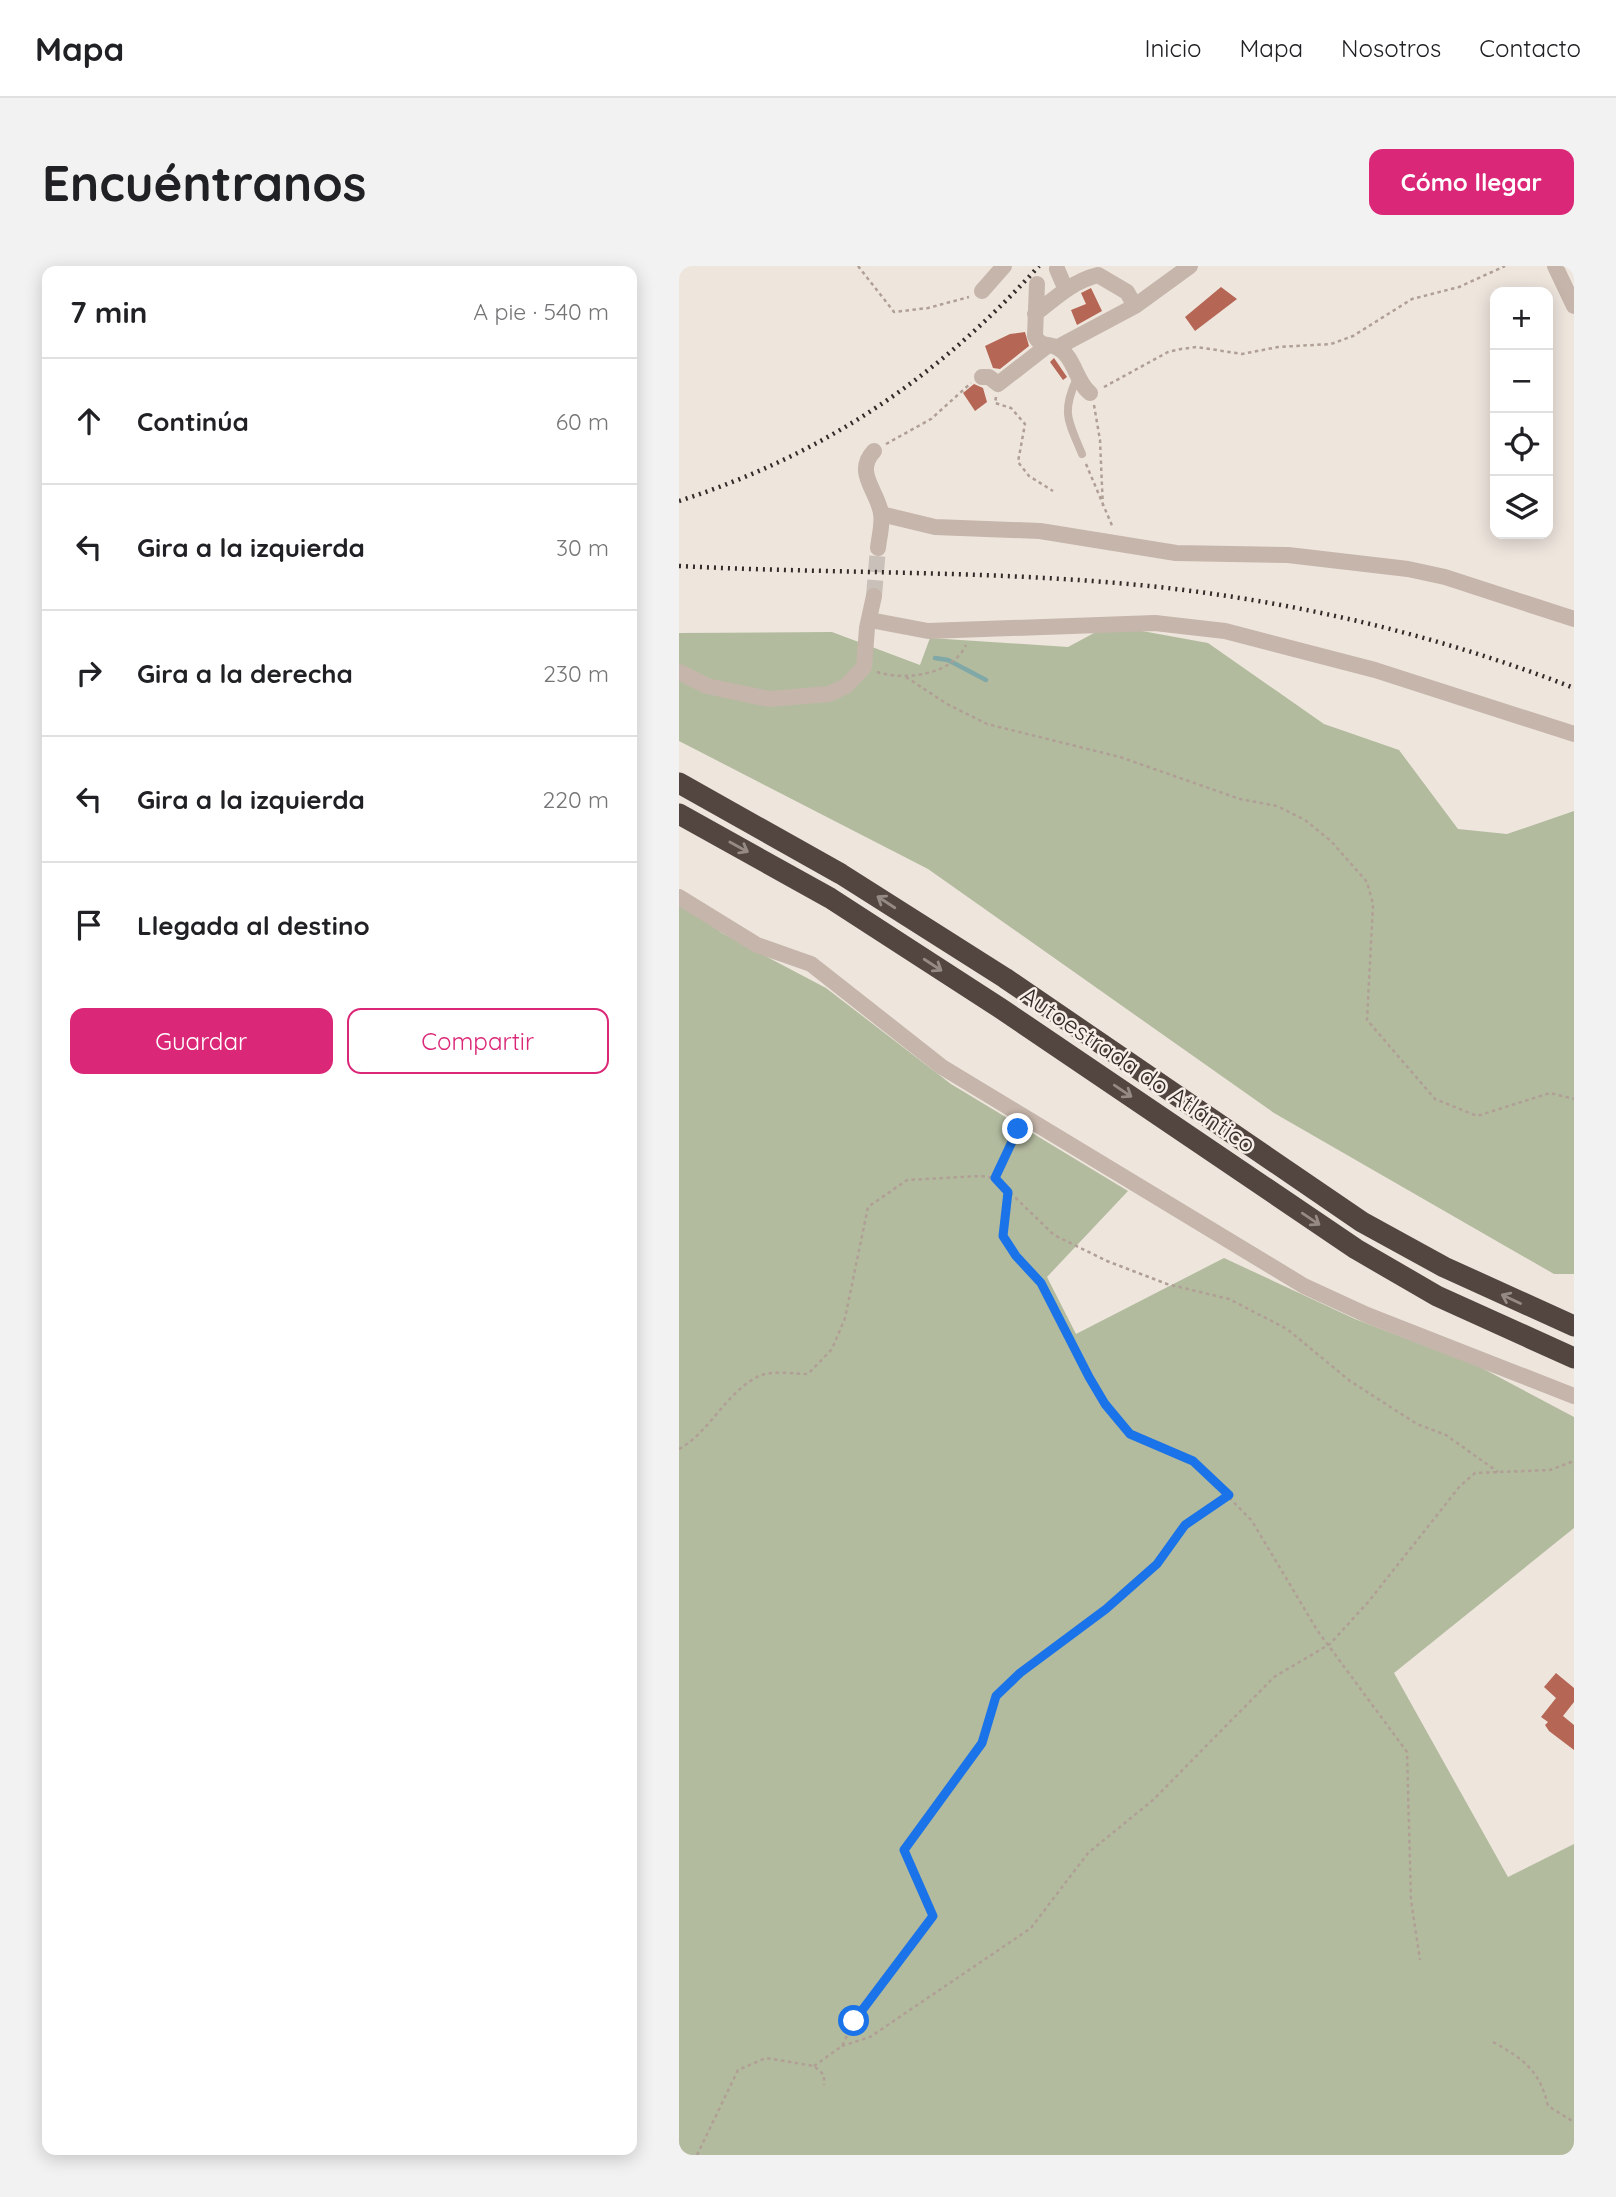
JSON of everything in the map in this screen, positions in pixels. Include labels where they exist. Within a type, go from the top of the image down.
[{"type":"highway","name":"Autoestrada do Atlántico","points":[[679,783],[841,874],[993,971],[1362,1222],[1444,1267],[1574,1326]]},
{"type":"highway","name":"Autoestrada do Atlántico","points":[[679,814],[830,898],[1000,1008],[1356,1249],[1437,1296],[1574,1358]]},
{"type":"street","points":[[982,291],[1004,266]]},
{"type":"street","points":[[982,377],[989,377],[998,384],[1052,347],[1135,306],[1189,266]]},
{"type":"street","points":[[1555,266],[1574,306]]},
{"type":"street","points":[[1057,269],[1066,290]]},
{"type":"street","points":[[1034,314],[1066,290],[1086,278],[1098,275],[1127,292],[1135,306]]},
{"type":"street","points":[[1037,284],[1035,336],[1067,357],[1077,378],[1090,393]]},
{"type":"street","points":[[874,450],[866,460],[865,473],[881,514],[878,548]]},
{"type":"street","points":[[881,514],[935,527],[1040,531],[1175,553],[1288,555],[1408,569],[1445,577],[1574,619]]},
{"type":"street","points":[[679,672],[707,686],[769,699],[829,694],[846,686],[864,667],[874,596]]},
{"type":"street","points":[[868,624],[928,631],[1156,624],[1225,631],[1375,670],[1574,734]]},
{"type":"street","points":[[679,897],[757,945],[811,964],[899,1037],[1024,1117],[1304,1286],[1367,1315],[1574,1396]]},
{"type":"lane","points":[[1077,378],[1067,401],[1066,414],[1082,454]]},
{"type":"path","points":[[858,266],[894,312],[928,308],[982,291]]},
{"type":"path","points":[[1103,509],[1100,440],[1090,393],[1168,352],[1181,349],[1197,347],[1243,354],[1278,347],[1331,344],[1353,336],[1412,299],[1459,287],[1506,266]]},
{"type":"path","points":[[874,450],[931,419],[955,396],[982,377]]},
{"type":"path","points":[[998,384],[995,403],[1011,408],[1025,424],[1018,462],[1029,476],[1053,491]]},
{"type":"path","points":[[1082,454],[1103,509],[1120,542]]},
{"type":"path","points":[[906,677],[948,666],[960,658]]},
{"type":"path","points":[[864,667],[906,677],[947,704],[987,724],[1120,757],[1240,799],[1277,806],[1305,820],[1331,841],[1367,882],[1373,904],[1367,1020],[1435,1099],[1477,1116],[1550,1093],[1574,1100]]},
{"type":"path","points":[[995,1178],[1024,1117]]},
{"type":"path","points":[[679,1449],[689,1443],[720,1407],[761,1375],[808,1374],[832,1349],[845,1318],[868,1207],[907,1180],[995,1178],[1054,1235],[1107,1261],[1167,1284],[1229,1299],[1287,1329],[1350,1381],[1417,1424],[1445,1435],[1498,1472]]},
{"type":"path","points":[[1008,1192],[1003,1236],[1016,1256],[1041,1283],[1105,1404],[1130,1434],[1193,1461],[1252,1521],[1317,1630],[1330,1644],[1407,1752],[1411,1900],[1420,1960]]},
{"type":"path","points":[[814,2066],[842,2046],[870,2037],[1031,1928],[1088,1853],[1153,1800],[1274,1677],[1330,1644],[1369,1601],[1460,1486],[1475,1473],[1550,1470],[1574,1461]]},
{"type":"path","points":[[842,2046],[854,2021],[933,1916],[904,1850],[982,1743],[996,1696],[1020,1673],[1106,1609],[1157,1564],[1185,1525],[1229,1495]]},
{"type":"path","points":[[1493,2042],[1515,2054],[1542,2080],[1548,2106],[1574,2122]]},
{"type":"path","points":[[697,2155],[738,2070],[766,2059],[814,2066],[824,2075],[824,2085]]},
{"type":"green space","points":[[1109,625],[1208,643],[1324,724],[1399,750],[1458,829],[1507,834],[1574,811],[1574,1274],[1554,1274],[1274,1113],[928,869],[679,741],[679,633],[832,632],[920,665],[930,638],[1068,647]]},
{"type":"green space","points":[[679,900],[722,933],[826,988],[951,1084],[1128,1191],[1047,1277],[1076,1334],[1224,1258],[1355,1319],[1478,1366],[1574,1417],[1574,1528],[1394,1673],[1508,1877],[1574,1844],[1574,2155],[679,2155]]},
{"type":"building","points":[[1221,287],[1237,299],[1195,331],[1185,317]]},
{"type":"building","points":[[1091,288],[1102,311],[1077,325],[1071,310],[1086,304],[1081,293]]},
{"type":"building","points":[[1025,332],[1029,346],[1000,369],[993,368],[985,346],[1010,334]]},
{"type":"building","points":[[1054,358],[1067,377],[1063,380],[1050,362]]},
{"type":"building","points":[[974,384],[983,388],[987,402],[975,411],[963,393]]},
{"type":"building","points":[[1556,1673],[1574,1688],[1574,1702],[1563,1716],[1574,1725],[1574,1750],[1549,1731],[1545,1725],[1548,1722],[1541,1717],[1556,1698],[1544,1687]]},
{"type":"waterway","points":[[935,658],[948,660],[986,680]]},
{"type":"tunnel","points":[[874,596],[878,548]]},
{"type":"railway","points":[[679,501],[782,460],[830,436],[875,408],[960,344],[1039,266]]},
{"type":"railway","points":[[679,566],[1032,577],[1203,593],[1311,611],[1418,636],[1574,688]]},
{"type":"route","points":[[854,2021],[933,1916],[904,1850],[982,1743],[996,1696],[1020,1673],[1106,1609],[1157,1564],[1185,1525],[1229,1495],[1193,1461],[1130,1434],[1105,1404],[1089,1377],[1041,1283],[1016,1256],[1003,1236],[1008,1192],[995,1178],[1018,1129]]}]
